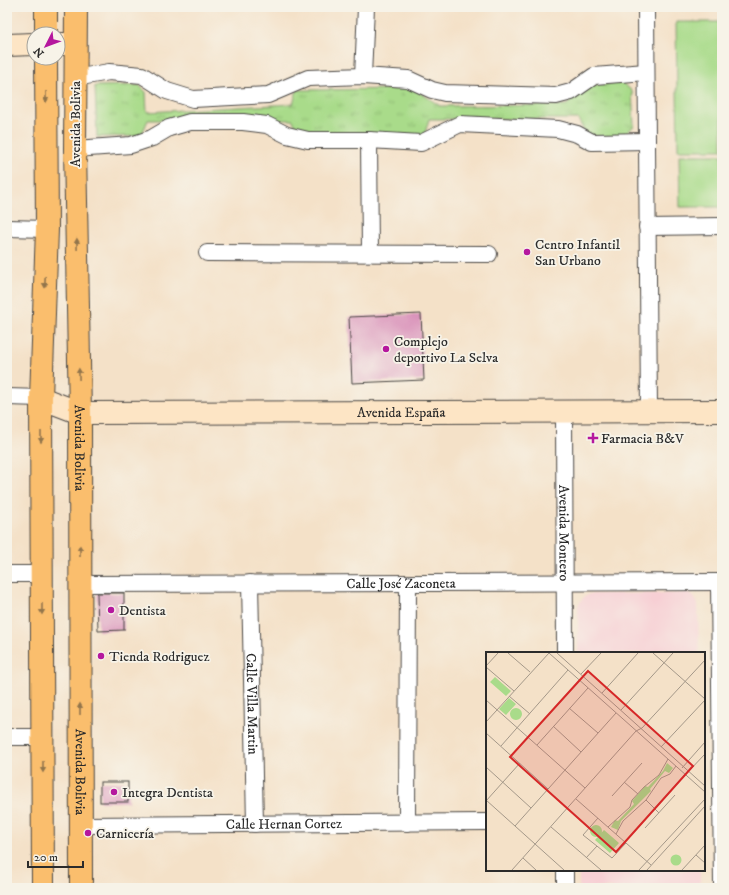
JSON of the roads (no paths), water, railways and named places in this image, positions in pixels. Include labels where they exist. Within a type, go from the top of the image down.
[{"type":"main road","points":[[46,7],[46,26]]},
{"type":"main road","name":"Avenida Bolivia","points":[[76,7],[67,44],[75,78],[80,413],[81,888]]},
{"type":"main road","name":"Avenida Bolivia","points":[[43,888],[41,398],[47,229],[46,66]]},
{"type":"street","points":[[363,76],[366,7]]},
{"type":"street","points":[[646,7],[649,411]]},
{"type":"street","points":[[7,45],[26,44]]},
{"type":"street","points":[[75,78],[109,72],[142,75],[167,91],[193,99],[268,95],[308,78],[363,76],[408,79],[432,90],[445,93],[556,96],[571,92],[594,76],[646,72]]},
{"type":"street","points":[[75,149],[131,145],[152,138],[169,128],[190,122],[243,122],[267,125],[287,135],[308,140],[369,140],[421,143],[460,124],[558,129],[577,134],[592,142],[647,141]]},
{"type":"street","points":[[369,140],[370,253]]},
{"type":"street","points":[[647,227],[722,226]]},
{"type":"street","points":[[7,228],[47,229]]},
{"type":"street","points":[[206,253],[489,254]]},
{"type":"street","points":[[7,397],[41,398],[80,413]]},
{"type":"street","name":"Avenida España","points":[[80,413],[722,411]]},
{"type":"street","name":"Avenida Montero","points":[[564,412],[565,652]]},
{"type":"street","points":[[7,574],[42,574]]},
{"type":"street","points":[[721,582],[722,888]]},
{"type":"street","name":"Calle José Zaconeta","points":[[80,584],[721,582]]},
{"type":"street","name":"Calle Villa Martin","points":[[250,583],[255,824]]},
{"type":"street","points":[[407,823],[408,583]]},
{"type":"street","points":[[7,737],[43,736]]},
{"type":"street","name":"Calle Hernan Cortez","points":[[81,825],[486,822]]},
{"type":"street","points":[[565,871],[565,888]]},
{"type":"place","name":"Centro Infantil San Urbano","points":[[527,252]]},
{"type":"place","name":"Complejo deportivo La Selva","points":[[386,349]]},
{"type":"place","name":"Farmacia B&V","points":[[593,438]]},
{"type":"place","name":"Dentista","points":[[111,610]]},
{"type":"place","name":"Tienda Rodriguez","points":[[101,656]]},
{"type":"place","name":"Integra Dentista","points":[[114,792]]},
{"type":"place","name":"Carnicería","points":[[88,833]]}]
